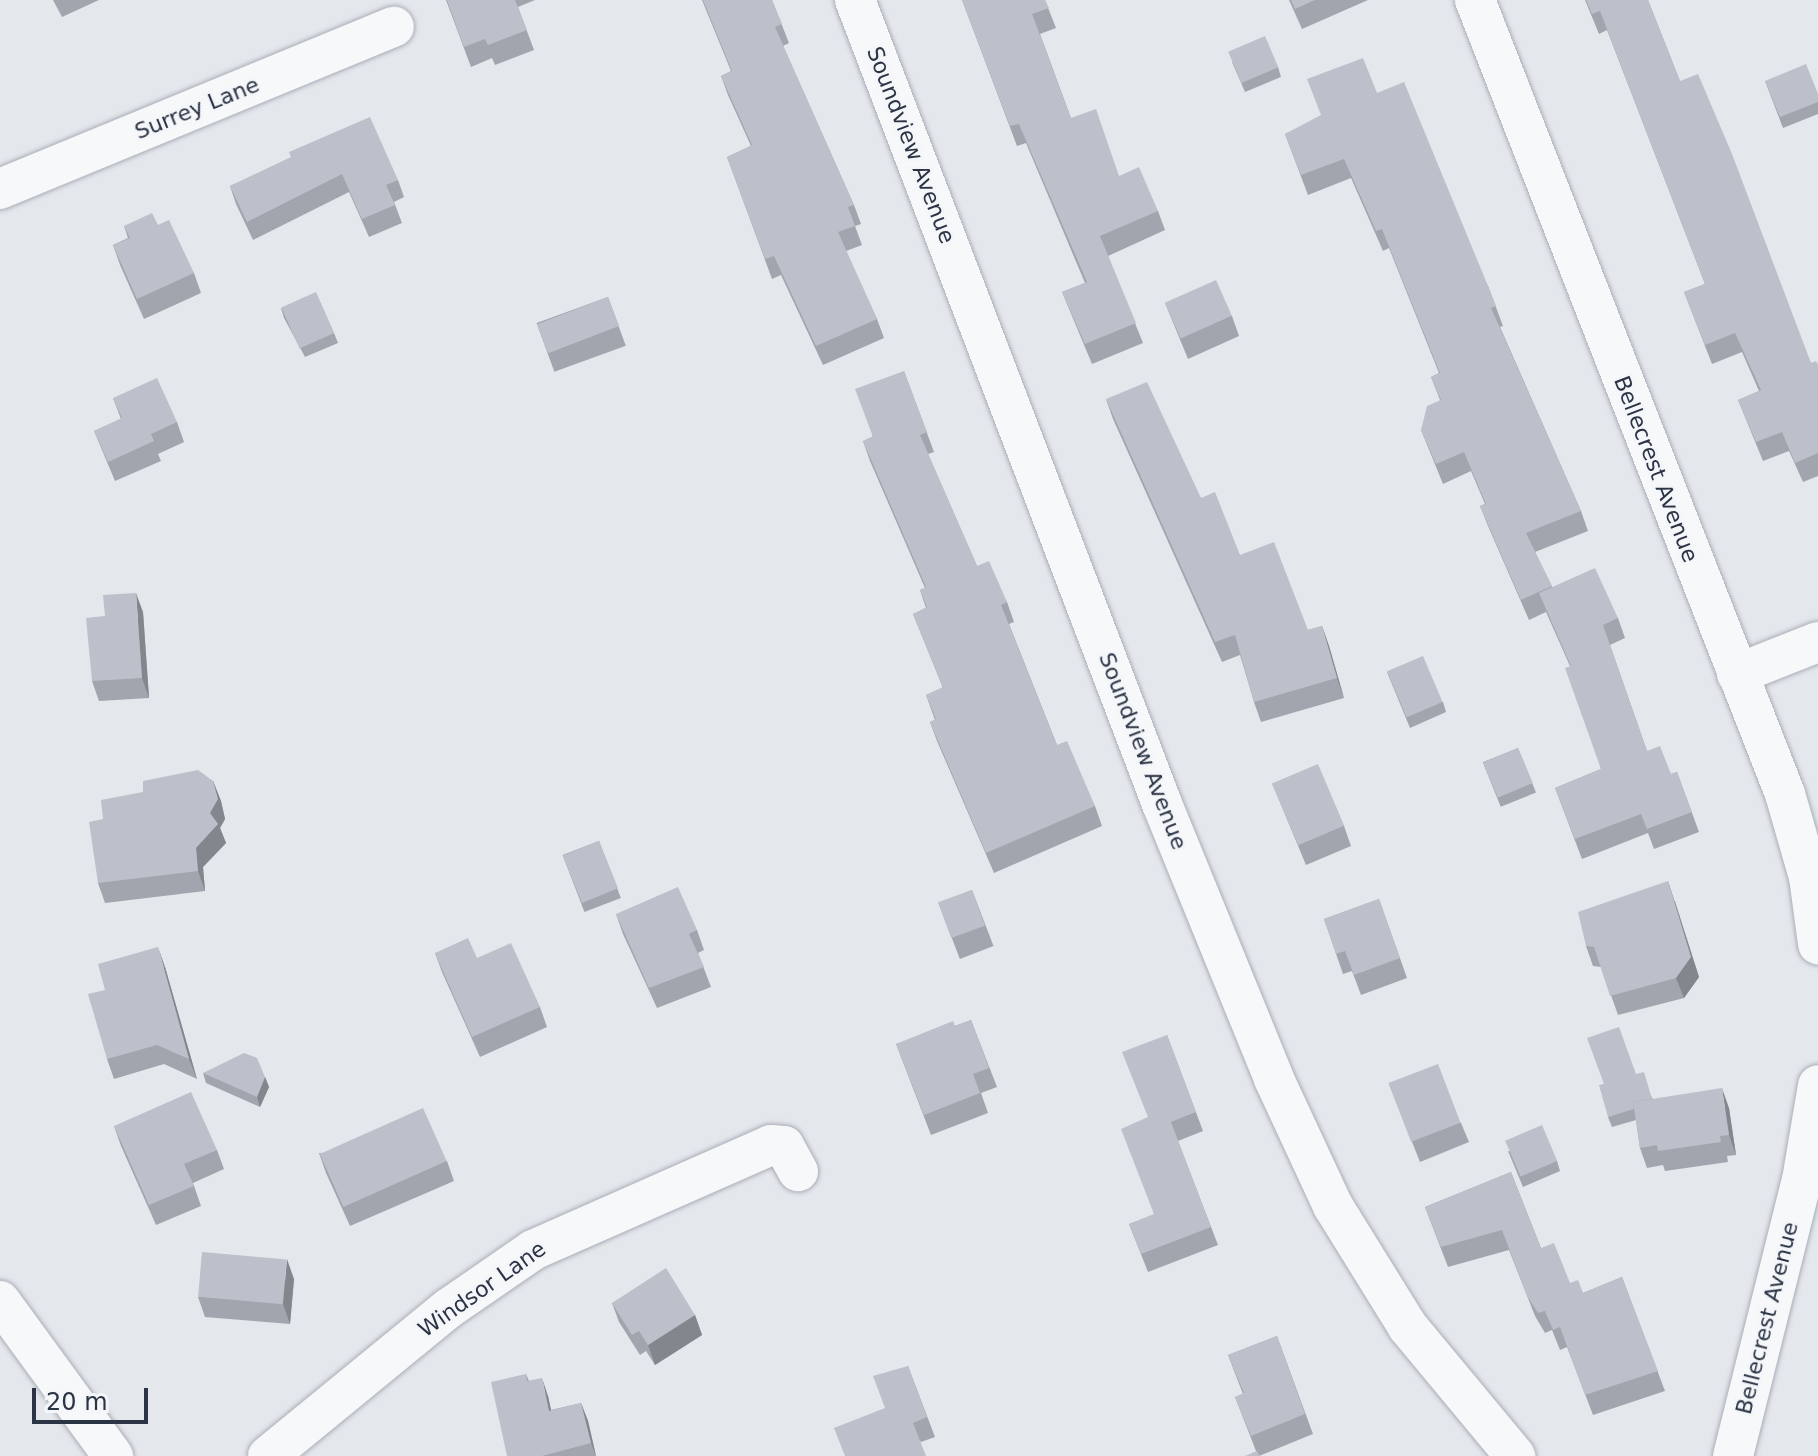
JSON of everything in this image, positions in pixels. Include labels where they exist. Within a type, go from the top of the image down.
[{"type":"street","name":"Soundview Avenue","points":[[855,0],[1162,804],[1274,1079],[1333,1206],[1408,1327],[1515,1456]]},
{"type":"street","name":"Bellecrest Avenue","points":[[1475,0],[1785,794],[1809,877],[1818,944]]},
{"type":"street","name":"Surrey Lane","points":[[0,189],[394,27]]},
{"type":"street","points":[[1737,674],[1818,642]]},
{"type":"street","name":"Bellecrest Avenue","points":[[1733,1456],[1802,1180],[1818,1085]]},
{"type":"street","name":"Windsor Lane","points":[[268,1456],[449,1308],[533,1250],[771,1145],[784,1146],[798,1171]]},
{"type":"street","points":[[0,1301],[113,1456]]},
{"type":"building","points":[[447,0],[515,0],[527,30],[488,45],[485,39],[464,47]]},
{"type":"building","points":[[703,0],[772,0],[782,24],[775,27],[854,205],[848,207],[855,226],[838,232],[877,319],[816,346],[774,256],[765,259],[727,157],[752,145],[721,76],[732,71]]},
{"type":"building","points":[[962,0],[1045,0],[1049,8],[1032,14],[1071,118],[1096,109],[1119,176],[1139,167],[1158,211],[1100,236],[1136,323],[1085,344],[1062,292],[1087,282],[1019,124],[1010,126]]},
{"type":"building","points":[[1291,0],[1315,0],[1295,9]]},
{"type":"building","points":[[1586,0],[1648,0],[1680,81],[1698,74],[1732,154],[1811,363],[1816,361],[1818,365],[1818,453],[1795,463],[1782,432],[1756,442],[1738,400],[1761,390],[1735,333],[1705,345],[1684,292],[1705,284],[1600,11],[1592,14]]},
{"type":"building","points":[[1265,36],[1278,67],[1241,83],[1228,52]]},
{"type":"building","points":[[1363,58],[1377,93],[1404,82],[1496,306],[1491,308],[1581,511],[1526,533],[1552,586],[1521,600],[1480,506],[1486,504],[1464,452],[1436,464],[1421,430],[1427,406],[1441,400],[1431,377],[1440,373],[1382,229],[1376,231],[1344,159],[1301,175],[1285,134],[1321,115],[1307,79]]},
{"type":"building","points":[[1806,64],[1818,94],[1818,102],[1780,117],[1765,81]]},
{"type":"building","points":[[370,117],[398,180],[386,185],[395,205],[362,219],[342,174],[247,222],[230,186],[291,157],[289,152]]},
{"type":"building","points":[[152,213],[158,225],[169,220],[194,273],[137,299],[113,245],[130,238],[124,226]]},
{"type":"building","points":[[1216,280],[1232,316],[1181,338],[1165,303]]},
{"type":"building","points":[[316,292],[334,333],[300,349],[281,307]]},
{"type":"building","points":[[608,297],[619,326],[548,353],[537,324]]},
{"type":"building","points":[[904,371],[927,432],[920,435],[977,566],[989,561],[1007,602],[1001,605],[1057,745],[1067,741],[1095,806],[986,853],[930,722],[936,719],[926,695],[943,687],[913,614],[927,607],[920,590],[926,587],[863,441],[873,437],[855,389]]},
{"type":"building","points":[[157,378],[177,422],[151,434],[154,441],[108,462],[94,431],[122,418],[113,398]]},
{"type":"building","points":[[1147,382],[1201,498],[1215,492],[1240,555],[1274,542],[1308,630],[1322,626],[1337,678],[1254,702],[1235,635],[1215,642],[1106,399]]},
{"type":"building","points":[[1595,568],[1618,618],[1603,625],[1647,751],[1660,746],[1671,774],[1677,772],[1692,812],[1647,829],[1641,814],[1575,839],[1555,788],[1601,769],[1565,668],[1571,666],[1539,593]]},
{"type":"building","points":[[136,593],[142,678],[92,681],[86,618],[105,616],[103,595]]},
{"type":"building","points":[[1423,656],[1443,702],[1407,717],[1387,671]]},
{"type":"building","points":[[1518,748],[1533,783],[1498,798],[1483,763]]},
{"type":"building","points":[[1318,764],[1344,826],[1298,845],[1272,784]]},
{"type":"building","points":[[198,770],[213,781],[218,799],[210,813],[218,824],[196,848],[198,871],[98,883],[89,822],[103,819],[101,800],[143,792],[143,781]]},
{"type":"building","points":[[599,841],[618,888],[582,903],[563,856]]},
{"type":"building","points":[[1668,881],[1691,957],[1676,978],[1610,996],[1594,947],[1586,946],[1578,912]]},
{"type":"building","points":[[678,887],[697,930],[689,934],[704,967],[649,988],[616,914]]},
{"type":"building","points":[[972,890],[985,926],[951,938],[938,902]]},
{"type":"building","points":[[1379,899],[1400,958],[1354,975],[1345,951],[1336,954],[1324,919]]},
{"type":"building","points":[[468,938],[477,958],[511,943],[540,1007],[472,1037],[435,953]]},
{"type":"building","points":[[158,947],[189,1059],[157,1045],[107,1059],[88,994],[105,990],[98,964]]},
{"type":"building","points":[[971,1020],[989,1068],[973,1074],[980,1093],[924,1115],[896,1044],[953,1021],[955,1026]]},
{"type":"building","points":[[1619,1027],[1636,1074],[1644,1072],[1652,1099],[1633,1102],[1634,1109],[1608,1117],[1599,1085],[1604,1084],[1587,1038]]},
{"type":"building","points":[[1167,1035],[1196,1112],[1171,1122],[1211,1227],[1141,1254],[1129,1224],[1154,1214],[1121,1129],[1148,1117],[1122,1052]]},
{"type":"building","points":[[244,1053],[257,1058],[265,1077],[257,1097],[203,1073]]},
{"type":"building","points":[[1438,1064],[1461,1123],[1411,1142],[1389,1083]]},
{"type":"building","points":[[1722,1088],[1729,1135],[1720,1136],[1721,1142],[1658,1151],[1657,1145],[1640,1148],[1633,1102]]},
{"type":"building","points":[[191,1092],[217,1150],[184,1164],[194,1186],[149,1205],[114,1126]]},
{"type":"building","points":[[423,1108],[447,1161],[343,1207],[320,1154]]},
{"type":"building","points":[[1542,1125],[1557,1161],[1520,1177],[1505,1141]]},
{"type":"building","points":[[1511,1172],[1541,1248],[1554,1243],[1570,1283],[1578,1280],[1583,1293],[1622,1277],[1658,1371],[1585,1395],[1560,1327],[1553,1330],[1545,1311],[1538,1313],[1527,1296],[1502,1230],[1441,1247],[1425,1207]]},
{"type":"building","points":[[202,1252],[287,1259],[283,1304],[198,1297]]},
{"type":"building","points":[[666,1268],[695,1315],[648,1345],[639,1331],[632,1335],[612,1303]]},
{"type":"building","points":[[1277,1336],[1305,1414],[1251,1436],[1235,1397],[1244,1393],[1228,1355]]},
{"type":"building","points":[[908,1366],[927,1417],[913,1423],[926,1456],[845,1456],[834,1428],[885,1408],[873,1376]]},
{"type":"building","points":[[526,1374],[527,1381],[542,1378],[549,1411],[581,1403],[591,1443],[542,1456],[507,1456],[491,1382]]}]
